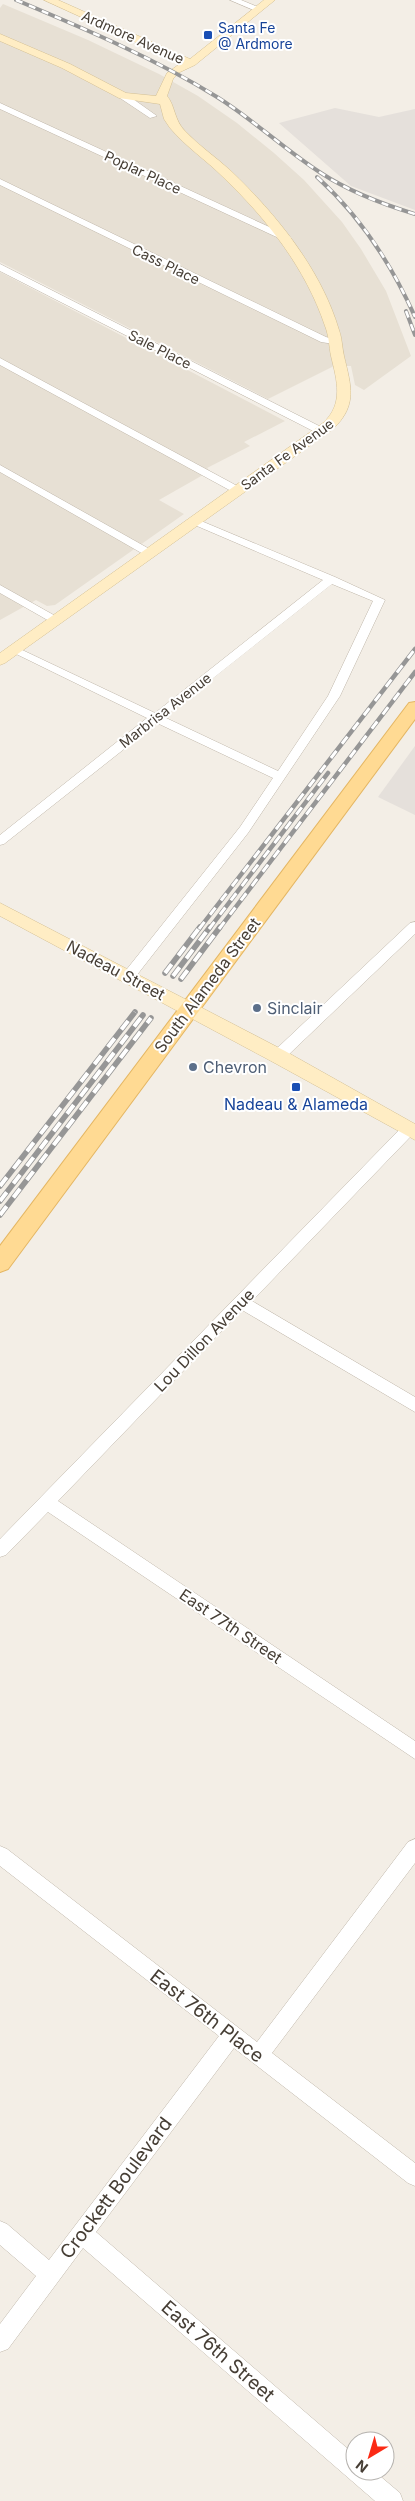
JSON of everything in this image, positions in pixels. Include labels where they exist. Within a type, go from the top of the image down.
[{"type":"main road","name":"Ardmore Avenue","points":[[48,0],[191,63]]},
{"type":"main road","points":[[141,100],[155,93],[180,66],[191,63],[270,0]]},
{"type":"main road","points":[[0,37],[66,66],[123,96],[141,100],[166,101],[172,97],[180,78],[190,68],[191,63]]},
{"type":"main road","name":"Santa Fe Avenue","points":[[0,660],[335,421],[344,406],[346,395],[343,375],[332,327],[317,293],[286,238],[232,179],[174,127],[167,114],[166,101],[161,96],[164,83]]},
{"type":"main road","name":"South Alameda Street","points":[[0,1263],[415,707]]},
{"type":"main road","name":"Nadeau Street","points":[[0,909],[278,1056],[412,1132]]},
{"type":"street","points":[[234,0],[259,9]]},
{"type":"street","points":[[123,96],[153,116]]},
{"type":"street","name":"Poplar Place","points":[[0,106],[286,238]]},
{"type":"street","name":"Cass Place","points":[[0,182],[273,316],[324,340],[334,341]]},
{"type":"street","name":"Sale Place","points":[[0,267],[320,431]]},
{"type":"street","points":[[0,361],[237,490]]},
{"type":"street","points":[[0,468],[149,553]]},
{"type":"street","points":[[128,977],[244,830],[280,777],[334,696],[380,600],[194,521]]},
{"type":"street","name":"Marbrisa Avenue","points":[[0,841],[331,579]]},
{"type":"street","points":[[0,588],[55,620]]},
{"type":"street","points":[[14,650],[280,777]]},
{"type":"street","points":[[278,1056],[415,926]]},
{"type":"street","name":"Lou Dillon Avenue","points":[[0,1550],[242,1302],[412,1132]]},
{"type":"street","points":[[242,1302],[415,1405]]},
{"type":"street","name":"East 77th Street","points":[[48,1502],[415,1751]]},
{"type":"street","points":[[259,2056],[415,1848]]},
{"type":"street","name":"East 76th Place","points":[[0,1855],[415,2176]]},
{"type":"street","name":"Crockett Boulevard","points":[[0,2341],[232,2035]]},
{"type":"street","points":[[0,2231],[50,2275]]},
{"type":"street","name":"East 76th Street","points":[[81,2233],[345,2461]]},
{"type":"street","name":"East 76th Street","points":[[369,2481],[392,2501]]},
{"type":"shaded area","points":[[3,4],[88,40],[159,74],[198,96],[237,123],[274,153],[304,180],[342,222],[361,249],[386,291],[411,356],[364,390],[355,385],[351,366],[334,366],[268,399],[0,262],[0,8]]},
{"type":"shaded area","points":[[335,108],[379,117],[415,109],[415,210],[351,186],[279,123]]},
{"type":"shaded area","points":[[0,272],[285,421],[244,442],[250,446],[207,468],[210,471],[159,500],[184,514],[55,605],[47,606],[36,600],[0,620]]},
{"type":"shaded area","points":[[415,746],[415,815],[378,797]]},
{"type":"railway","points":[[16,0],[93,33],[169,69],[231,106],[295,155],[332,180],[366,197],[415,214]]},
{"type":"railway","points":[[317,177],[348,208],[374,242],[396,278],[415,317]]},
{"type":"railway","points":[[406,311],[415,335]]},
{"type":"railway","points":[[199,929],[415,649]]},
{"type":"railway","points":[[219,929],[415,672]]},
{"type":"railway","points":[[209,929],[328,773]]},
{"type":"railway","points":[[165,973],[200,927]]},
{"type":"railway","points":[[173,976],[210,927]]},
{"type":"railway","points":[[181,979],[220,927]]},
{"type":"railway","points":[[0,1186],[135,1012]]},
{"type":"railway","points":[[0,1201],[143,1015]]},
{"type":"railway","points":[[0,1215],[151,1018]]},
{"type":"place","name":"Santa Fe @ Ardmore","points":[[208,35]]},
{"type":"place","name":"Sinclair","points":[[257,1008]]},
{"type":"place","name":"Chevron","points":[[193,1067]]},
{"type":"place","name":"Nadeau & Alameda","points":[[296,1087]]}]
